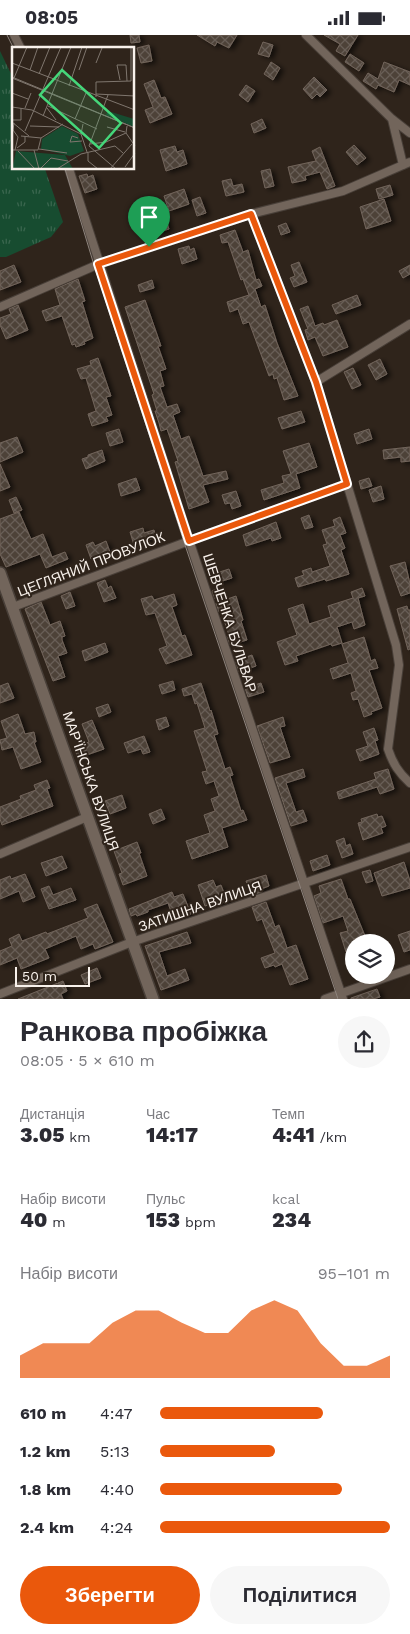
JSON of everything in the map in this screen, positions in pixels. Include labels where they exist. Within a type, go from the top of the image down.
[{"type":"street","points":[[14,35],[20,47]]},
{"type":"street","points":[[306,35],[392,119],[410,133]]},
{"type":"street","points":[[0,307],[98,264],[251,214],[343,191],[406,164],[392,119]]},
{"type":"street","name":"ШЕВЧЕНКА БУЛЬВАР","points":[[69,170],[98,264],[189,541],[342,996]]},
{"type":"street","points":[[251,214],[316,382],[396,645],[398,665],[388,749],[392,762],[399,773],[410,783]]},
{"type":"street","points":[[316,382],[410,324]]},
{"type":"street","name":"ЦЕГЛЯНИЙ ПРОВУЛОК","points":[[14,607],[347,484]]},
{"type":"street","name":"МАР'ЇНСЬКА ВУЛИЦЯ","points":[[0,573],[14,607],[153,999]]},
{"type":"street","points":[[0,854],[87,817]]},
{"type":"street","name":"ЗАТИШНА ВУЛИЦЯ","points":[[0,994],[132,942],[410,847]]},
{"type":"street","points":[[325,999],[342,996],[410,969]]},
{"type":"green space","points":[[0,51],[12,76],[12,170],[45,170],[63,222],[51,237],[6,257],[0,257]]},
{"type":"building","points":[[130,35],[139,35],[140,42],[131,43]]},
{"type":"building","points":[[197,35],[237,35],[229,48],[217,42],[215,46]]},
{"type":"building","points":[[324,35],[358,35],[345,56],[336,51],[340,44]]},
{"type":"building","points":[[263,42],[273,45],[269,57],[258,54]]},
{"type":"building","points":[[149,45],[152,61],[141,63],[137,48]]},
{"type":"building","points":[[350,54],[364,63],[359,71],[345,62]]},
{"type":"building","points":[[271,62],[280,68],[273,80],[264,74]]},
{"type":"building","points":[[384,62],[410,72],[410,85],[399,80],[394,92],[378,85],[376,89],[363,81],[368,73],[378,79]]},
{"type":"building","points":[[314,77],[327,90],[320,97],[317,94],[312,99],[303,89]]},
{"type":"building","points":[[154,80],[161,98],[165,97],[172,114],[150,123],[145,110],[153,107],[144,84]]},
{"type":"building","points":[[246,85],[255,91],[248,102],[239,95]]},
{"type":"building","points":[[262,119],[266,128],[254,133],[251,124]]},
{"type":"building","points":[[354,145],[366,158],[357,165],[346,152]]},
{"type":"building","points":[[175,146],[177,152],[183,150],[187,164],[166,171],[160,150]]},
{"type":"building","points":[[320,147],[335,186],[327,189],[320,172],[305,176],[306,180],[292,183],[288,167],[316,161],[312,151]]},
{"type":"building","points":[[270,169],[274,186],[265,188],[261,171]]},
{"type":"building","points":[[87,174],[88,177],[93,175],[97,189],[85,193],[79,176]]},
{"type":"building","points":[[231,179],[233,186],[242,184],[244,192],[226,196],[222,181]]},
{"type":"building","points":[[390,185],[393,195],[379,199],[376,189]]},
{"type":"building","points":[[184,189],[189,204],[169,211],[164,196]]},
{"type":"building","points":[[200,197],[206,213],[197,216],[192,200]]},
{"type":"building","points":[[384,199],[391,221],[366,229],[360,207]]},
{"type":"building","points":[[162,208],[169,229],[141,236],[134,215],[142,213],[142,215]]},
{"type":"building","points":[[286,223],[290,232],[281,235],[278,226]]},
{"type":"building","points":[[235,230],[243,252],[248,250],[256,280],[259,279],[262,286],[255,289],[261,307],[265,305],[277,343],[298,396],[284,400],[277,378],[274,379],[273,374],[269,376],[249,322],[243,324],[238,309],[230,312],[227,302],[249,295],[243,279],[241,280],[228,242],[222,243],[220,235]]},
{"type":"building","points":[[189,246],[190,250],[194,248],[197,259],[182,264],[178,249]]},
{"type":"building","points":[[299,262],[307,282],[294,287],[290,278],[295,276],[291,265]]},
{"type":"building","points":[[14,265],[21,282],[0,290],[0,271]]},
{"type":"building","points":[[410,265],[410,274],[403,278],[399,271]]},
{"type":"building","points":[[78,279],[85,301],[82,302],[93,338],[84,342],[85,344],[76,347],[75,344],[72,345],[62,316],[46,321],[42,311],[60,305],[55,289]]},
{"type":"building","points":[[152,280],[154,288],[140,292],[138,285]]},
{"type":"building","points":[[357,295],[361,305],[336,314],[332,305]]},
{"type":"building","points":[[145,300],[161,346],[158,346],[166,369],[160,371],[164,386],[160,387],[167,407],[177,404],[180,412],[173,415],[181,439],[189,436],[203,476],[226,471],[228,479],[203,485],[209,502],[189,509],[175,462],[178,461],[167,429],[161,431],[155,411],[157,411],[152,395],[154,394],[125,307]]},
{"type":"building","points":[[18,305],[28,330],[6,339],[0,325],[0,318],[11,314],[9,309]]},
{"type":"building","points":[[308,306],[315,326],[337,320],[348,347],[323,356],[315,337],[308,340],[305,330],[308,329],[300,309]]},
{"type":"building","points":[[98,358],[111,396],[106,397],[112,415],[106,417],[108,421],[92,426],[88,414],[96,411],[86,378],[81,379],[77,369],[91,365],[90,361]]},
{"type":"building","points":[[380,359],[387,374],[376,380],[368,365]]},
{"type":"building","points":[[353,368],[361,385],[352,389],[344,372]]},
{"type":"building","points":[[301,411],[305,422],[282,429],[278,418]]},
{"type":"building","points":[[119,429],[123,442],[110,446],[106,433]]},
{"type":"building","points":[[369,429],[372,439],[357,444],[354,434]]},
{"type":"building","points":[[17,437],[23,452],[0,462],[0,443]]},
{"type":"building","points":[[309,443],[317,467],[296,474],[300,488],[264,500],[261,490],[284,483],[282,476],[291,474],[283,451]]},
{"type":"building","points":[[410,447],[410,461],[401,462],[401,457],[384,459],[383,450]]},
{"type":"building","points":[[102,450],[105,461],[86,469],[82,459]]},
{"type":"building","points":[[0,464],[10,487],[0,491]]},
{"type":"building","points":[[136,478],[140,490],[121,496],[118,484]]},
{"type":"building","points":[[369,478],[372,486],[361,489],[359,481]]},
{"type":"building","points":[[381,486],[384,499],[373,502],[369,490]]},
{"type":"building","points":[[236,491],[241,506],[232,509],[230,503],[225,504],[222,495]]},
{"type":"building","points":[[16,497],[22,510],[14,513],[9,500]]},
{"type":"building","points":[[19,512],[31,539],[43,534],[52,557],[65,552],[68,559],[46,568],[40,554],[6,567],[0,554],[0,519]]},
{"type":"building","points":[[309,515],[313,527],[305,529],[301,518]]},
{"type":"building","points":[[340,517],[346,533],[340,535],[345,548],[341,550],[349,574],[298,587],[295,578],[304,575],[302,571],[311,568],[312,572],[330,566],[323,545],[327,544],[322,530],[335,526],[333,520]]},
{"type":"building","points":[[276,522],[281,538],[272,541],[271,538],[246,546],[243,535]]},
{"type":"building","points":[[143,528],[144,533],[154,530],[156,537],[134,545],[130,532]]},
{"type":"building","points":[[106,541],[110,552],[91,559],[86,545],[93,542],[95,546]]},
{"type":"building","points":[[405,562],[410,593],[401,596],[390,566]]},
{"type":"building","points":[[229,569],[232,578],[213,584],[210,575]]},
{"type":"building","points":[[105,580],[108,588],[111,586],[116,598],[104,602],[97,583]]},
{"type":"building","points":[[219,588],[222,596],[215,599],[212,591]]},
{"type":"building","points":[[362,588],[365,596],[358,598],[365,625],[354,629],[352,622],[337,627],[342,643],[332,646],[331,644],[296,656],[298,661],[285,665],[277,642],[297,635],[288,609],[303,604],[309,624],[331,617],[328,606],[353,598],[351,592]]},
{"type":"building","points":[[70,592],[75,606],[66,609],[61,596]]},
{"type":"building","points":[[174,594],[177,605],[172,607],[182,636],[185,635],[192,655],[166,664],[159,649],[167,646],[155,613],[146,615],[141,599],[152,596],[154,600]]},
{"type":"building","points":[[236,596],[247,640],[230,645],[227,636],[229,635],[221,611],[219,612],[216,603]]},
{"type":"building","points":[[41,602],[50,625],[60,621],[65,636],[62,637],[62,640],[67,653],[58,656],[65,677],[53,681],[25,609]]},
{"type":"building","points":[[407,606],[408,610],[410,610],[410,649],[408,650],[397,609]]},
{"type":"building","points":[[364,637],[371,661],[375,659],[378,668],[369,670],[382,708],[364,717],[358,699],[353,700],[351,693],[356,691],[351,673],[333,679],[330,669],[348,663],[342,644]]},
{"type":"building","points":[[105,643],[108,652],[85,661],[82,651]]},
{"type":"building","points":[[252,655],[256,666],[239,672],[235,661]]},
{"type":"building","points":[[173,681],[175,690],[162,694],[159,685]]},
{"type":"building","points":[[8,683],[14,698],[0,703],[0,686]]},
{"type":"building","points":[[201,683],[218,734],[214,735],[225,769],[230,767],[233,775],[230,776],[241,811],[243,810],[247,820],[222,828],[228,847],[192,859],[186,841],[210,833],[204,815],[215,811],[211,799],[219,796],[214,781],[206,784],[202,772],[207,771],[194,731],[205,728],[197,703],[195,704],[192,694],[184,696],[182,689]]},
{"type":"building","points":[[261,683],[264,692],[248,697],[245,688]]},
{"type":"building","points":[[108,704],[111,712],[99,717],[96,708]]},
{"type":"building","points":[[18,714],[25,734],[34,732],[36,742],[34,742],[41,762],[21,769],[13,747],[2,750],[0,740],[7,738],[1,721]]},
{"type":"building","points":[[166,717],[169,726],[159,730],[156,720]]},
{"type":"building","points":[[283,717],[285,726],[280,727],[290,757],[270,763],[257,726]]},
{"type":"building","points":[[92,720],[104,749],[78,758],[74,747],[89,742],[82,724]]},
{"type":"building","points":[[374,728],[378,740],[375,741],[379,754],[360,761],[356,750],[368,746],[363,732]]},
{"type":"building","points":[[144,736],[150,752],[143,754],[141,749],[128,753],[124,743]]},
{"type":"building","points":[[303,769],[305,777],[286,783],[296,812],[303,810],[307,821],[291,826],[275,778]]},
{"type":"building","points":[[388,769],[394,789],[380,794],[377,787],[339,799],[337,792],[376,779],[374,773]]},
{"type":"building","points":[[47,780],[50,788],[47,789],[53,806],[2,825],[0,807],[21,799],[20,796],[36,790],[34,785]]},
{"type":"building","points":[[122,795],[126,808],[110,814],[105,801]]},
{"type":"building","points":[[161,809],[165,819],[153,824],[149,814]]},
{"type":"building","points":[[377,814],[378,817],[382,816],[386,826],[381,828],[383,833],[363,840],[358,823],[362,822],[361,819]]},
{"type":"building","points":[[344,838],[346,846],[350,844],[353,854],[342,858],[336,841]]},
{"type":"building","points":[[137,842],[147,876],[123,885],[119,874],[122,873],[114,851]]},
{"type":"building","points":[[327,855],[330,865],[313,871],[310,861]]},
{"type":"building","points":[[62,856],[67,868],[46,876],[41,863]]},
{"type":"building","points":[[404,862],[410,881],[410,888],[382,896],[374,873]]},
{"type":"building","points":[[370,870],[373,881],[366,883],[362,872]]},
{"type":"building","points":[[25,874],[35,897],[23,902],[19,891],[0,899],[0,880],[10,876],[11,879]]},
{"type":"building","points":[[266,875],[269,886],[261,889],[262,892],[251,895],[246,881]]},
{"type":"building","points":[[341,879],[348,899],[350,899],[364,934],[345,934],[345,949],[340,933],[348,931],[343,916],[323,923],[314,896],[321,893],[319,886]]},
{"type":"building","points":[[213,880],[216,887],[221,885],[227,901],[220,904],[219,901],[205,906],[198,885]]},
{"type":"building","points":[[49,886],[53,895],[71,888],[76,900],[49,909],[41,889]]},
{"type":"building","points":[[172,892],[174,897],[183,894],[191,914],[174,920],[168,903],[137,916],[136,914],[131,916],[129,909]]},
{"type":"building","points":[[266,902],[275,927],[279,925],[287,948],[296,945],[308,979],[290,985],[282,964],[265,968],[261,958],[275,953],[262,919],[257,921],[252,907]]},
{"type":"building","points":[[97,904],[113,942],[95,949],[93,944],[81,949],[76,936],[45,949],[49,958],[21,969],[17,958],[0,965],[0,951],[12,946],[9,939],[19,934],[22,941],[46,932],[47,934],[88,918],[84,909]]},
{"type":"building","points":[[410,931],[410,950],[404,952],[398,935]]},
{"type":"building","points":[[187,932],[191,943],[159,952],[167,976],[185,969],[189,980],[161,990],[145,946]]},
{"type":"building","points":[[97,968],[101,978],[85,984],[81,975]]},
{"type":"building","points":[[63,981],[67,991],[61,994],[63,999],[18,999]]},
{"type":"building","points":[[377,989],[380,997],[373,999],[351,999],[351,998]]},
{"type":"tram line","points":[[7,35],[13,47]]},
{"type":"tram line","points":[[65,170],[94,265],[184,542],[338,999]]},
{"type":"route","points":[[251,214],[316,382],[347,484],[189,541],[98,264],[149,247],[251,214]]}]
